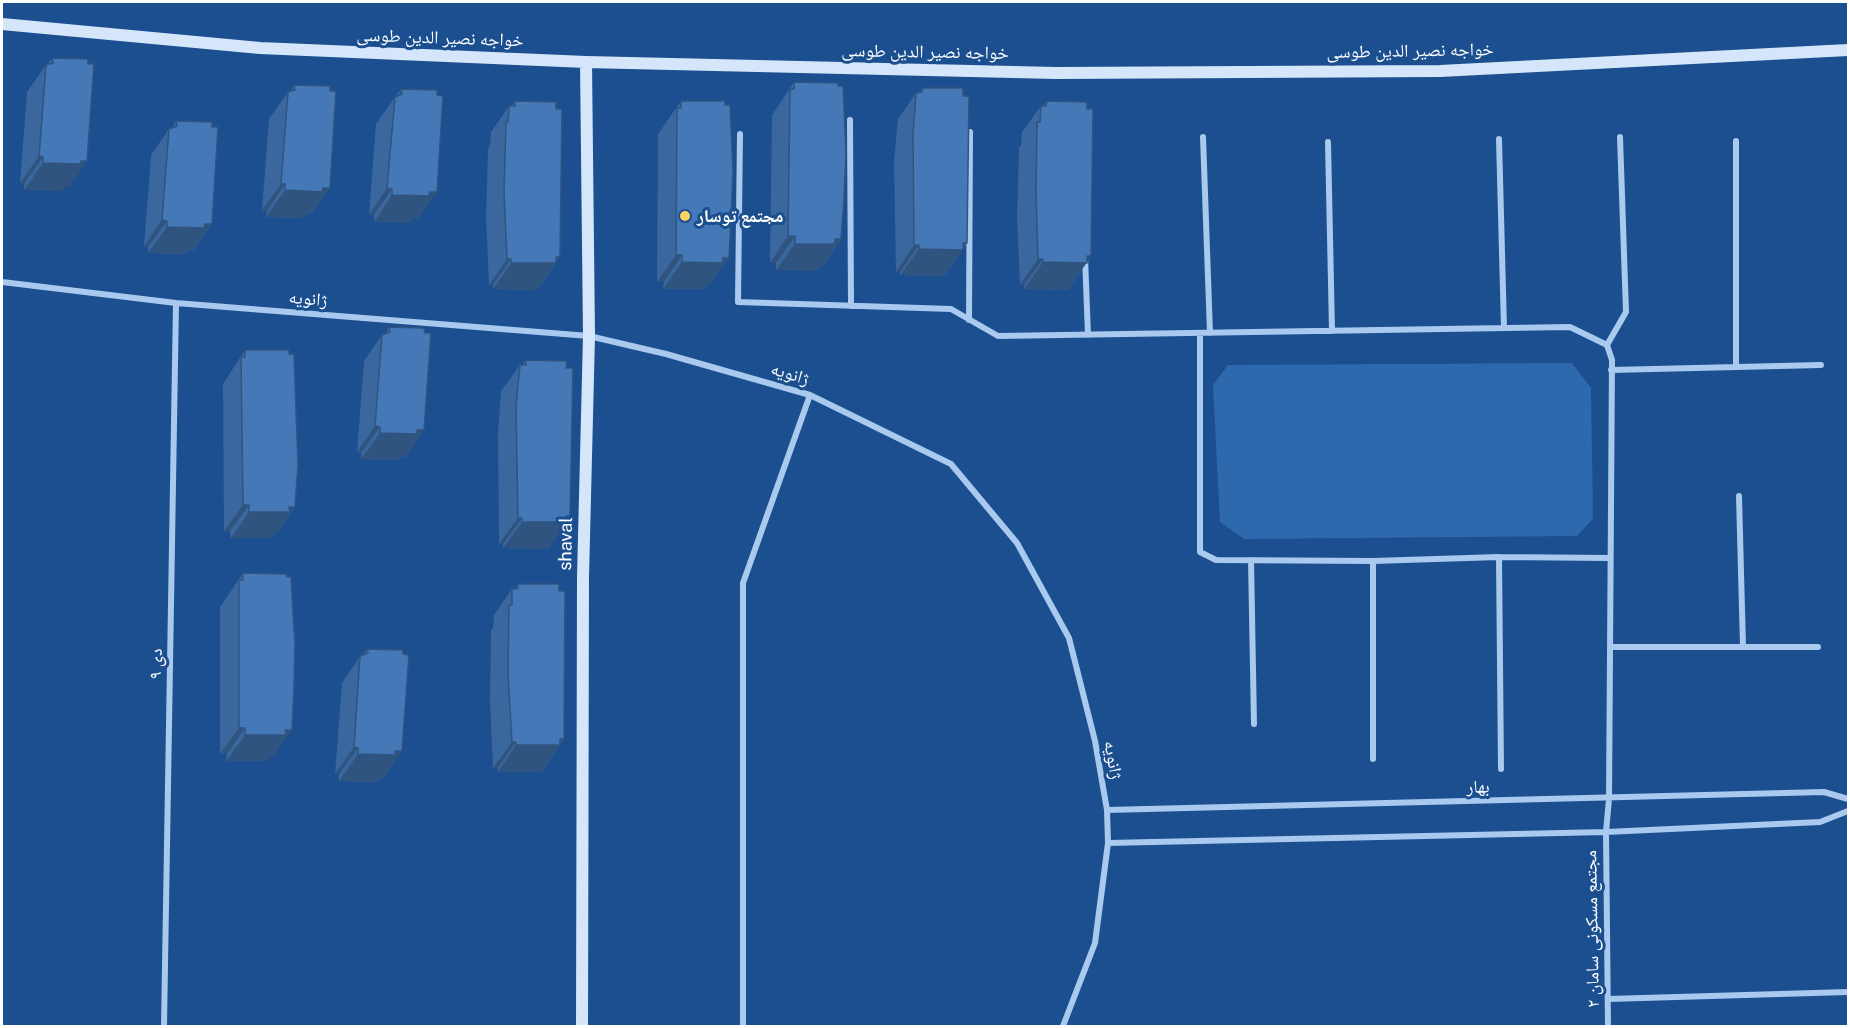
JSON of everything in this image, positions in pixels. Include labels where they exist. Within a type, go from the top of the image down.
[{"type":"street","name":"خواجه نصیر الدین طوسی","points":[[2,24],[260,48],[586,62],[1056,73],[1440,71],[1848,50]]},
{"type":"street","name":"shaval","points":[[582,1026],[583,577],[589,336],[586,62]]},
{"type":"street","points":[[850,120],[851,306]]},
{"type":"street","points":[[969,320],[970,132]]},
{"type":"street","points":[[740,134],[738,302],[951,309],[998,336],[1570,327],[1607,345],[1626,312],[1620,137]]},
{"type":"street","points":[[1203,137],[1210,333]]},
{"type":"street","points":[[1499,139],[1504,328]]},
{"type":"street","points":[[1736,141],[1736,367]]},
{"type":"street","points":[[1328,142],[1332,331]]},
{"type":"street","points":[[1085,253],[1088,335]]},
{"type":"street","name":"ژانویه","points":[[2,282],[176,303],[589,336],[666,354],[810,395],[951,464],[1017,543],[1070,638],[1095,741],[1107,810],[1108,843],[1095,943],[1063,1026]]},
{"type":"street","name":"۹ دی","points":[[164,1026],[176,303]]},
{"type":"street","points":[[1200,333],[1200,552],[1216,560],[1609,558]]},
{"type":"street","name":"مجتمع مسکونی سامان ۲","points":[[1607,345],[1612,360],[1609,799],[1606,832],[1608,1026]]},
{"type":"street","points":[[1611,370],[1821,365]]},
{"type":"street","points":[[743,1026],[743,583],[810,395]]},
{"type":"street","points":[[1739,496],[1743,647]]},
{"type":"street","points":[[1498,557],[1501,769]]},
{"type":"street","points":[[1251,560],[1254,724]]},
{"type":"street","points":[[1373,561],[1373,759]]},
{"type":"street","points":[[1610,647],[1818,647]]},
{"type":"street","name":"بهار","points":[[1107,810],[1824,792],[1848,799]]},
{"type":"street","points":[[1108,843],[1606,832],[1820,822],[1848,811]]},
{"type":"street","points":[[1608,999],[1848,992]]},
{"type":"shaded area","points":[[1572,363],[1591,388],[1593,519],[1577,536],[1244,539],[1220,522],[1213,385],[1228,365]]},
{"type":"building","points":[[52,58],[88,59],[88,64],[94,64],[87,161],[81,161],[80,164],[43,163],[43,157],[39,156],[46,65],[53,63]]},
{"type":"building","points":[[794,82],[838,83],[838,86],[843,86],[846,153],[844,198],[841,239],[835,239],[835,244],[795,244],[795,236],[788,236],[790,89],[794,89]]},
{"type":"building","points":[[294,85],[330,86],[330,91],[336,91],[330,188],[323,188],[322,192],[285,190],[285,184],[281,184],[288,92],[295,90]]},
{"type":"building","points":[[923,88],[963,88],[963,96],[969,96],[967,243],[963,243],[963,250],[919,249],[919,245],[914,245],[913,134],[916,93],[922,92]]},
{"type":"building","points":[[401,89],[437,90],[437,95],[443,96],[437,192],[430,192],[429,196],[392,195],[392,189],[387,188],[395,97],[402,94]]},
{"type":"building","points":[[515,101],[556,102],[556,109],[562,109],[560,257],[556,257],[556,263],[511,263],[511,259],[507,259],[504,192],[506,122],[508,122],[509,106],[515,106]]},
{"type":"building","points":[[681,101],[725,101],[725,105],[730,105],[733,171],[731,218],[729,258],[723,258],[723,263],[682,262],[682,255],[676,255],[677,108],[681,108]]},
{"type":"building","points":[[1047,101],[1087,102],[1087,109],[1093,109],[1091,256],[1087,256],[1087,263],[1043,262],[1043,259],[1038,259],[1037,122],[1040,122],[1041,106],[1046,106]]},
{"type":"building","points":[[176,121],[212,122],[212,127],[218,127],[212,224],[205,224],[204,228],[167,227],[167,221],[162,220],[169,129],[177,126]]},
{"type":"building","points":[[389,327],[424,328],[425,333],[431,333],[424,430],[417,430],[417,434],[380,433],[380,427],[375,426],[382,335],[390,332]]},
{"type":"building","points":[[245,350],[289,350],[289,354],[294,354],[298,465],[295,507],[289,507],[290,512],[249,512],[249,505],[243,505],[241,357],[245,357]]},
{"type":"building","points":[[526,360],[567,361],[566,368],[573,368],[570,516],[566,516],[566,522],[522,522],[522,518],[518,518],[516,406],[520,365],[526,365]]},
{"type":"building","points":[[243,573],[287,574],[287,577],[291,577],[295,644],[294,688],[292,730],[285,730],[286,735],[245,735],[245,728],[239,728],[239,580],[243,580]]},
{"type":"building","points":[[518,584],[559,584],[559,591],[565,591],[564,739],[560,739],[560,745],[516,745],[516,742],[512,742],[508,675],[509,605],[512,605],[512,589],[518,589]]},
{"type":"building","points":[[367,649],[403,650],[403,654],[409,655],[402,751],[395,751],[395,755],[358,754],[358,748],[354,747],[360,656],[368,653]]},
{"type":"place","name":"مجتمع توسار","points":[[685,216]]}]
